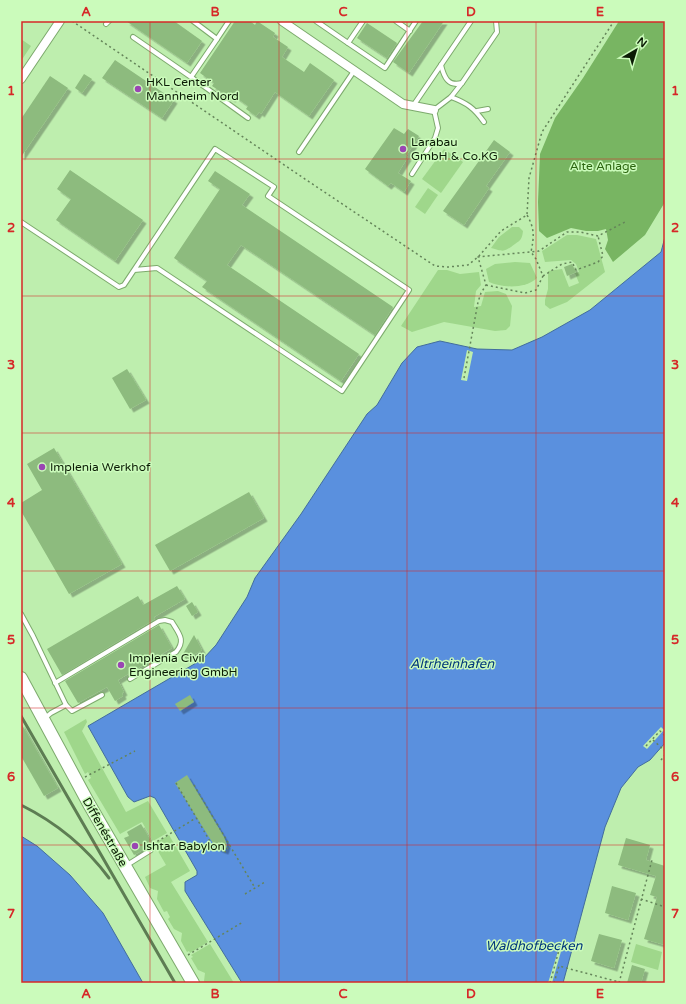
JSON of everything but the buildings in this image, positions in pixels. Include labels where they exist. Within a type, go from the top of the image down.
[{"type":"main road","name":"Diffenéstraße","points":[[21,678],[89,804],[193,983]]},
{"type":"street","points":[[21,79],[60,21]]},
{"type":"street","points":[[282,21],[403,104],[434,110]]},
{"type":"lane","points":[[193,21],[217,39]]},
{"type":"lane","points":[[191,77],[229,21]]},
{"type":"lane","points":[[316,21],[385,68],[416,21]]},
{"type":"lane","points":[[348,43],[363,21]]},
{"type":"lane","points":[[396,21],[410,31]]},
{"type":"lane","points":[[413,106],[471,21]]},
{"type":"lane","points":[[412,174],[435,138],[438,128],[434,110],[451,97],[462,83],[497,32],[496,21]]},
{"type":"lane","points":[[133,37],[248,118]]},
{"type":"lane","points":[[441,65],[442,72],[449,82],[454,85],[462,83]]},
{"type":"lane","points":[[299,152],[354,71]]},
{"type":"lane","points":[[451,97],[463,101],[476,111],[484,122]]},
{"type":"lane","points":[[476,111],[488,109]]},
{"type":"lane","points":[[21,222],[119,287],[124,285],[134,270],[215,149],[274,187],[268,196],[409,290],[342,391],[157,268],[134,270]]},
{"type":"lane","points":[[21,614],[66,705],[72,711],[102,695]]},
{"type":"lane","points":[[56,683],[159,621],[165,620],[172,622],[182,639],[181,646],[176,652],[130,679]]},
{"type":"lane","points":[[43,720],[51,713],[66,705]]},
{"type":"lane","points":[[125,866],[151,850]]},
{"type":"path","points":[[72,21],[435,266],[448,267],[468,265],[478,257],[501,231],[527,215]]},
{"type":"path","points":[[543,276],[536,259],[531,252],[534,235],[532,223],[527,215],[529,178],[542,132],[614,21]]},
{"type":"path","points":[[478,257],[539,251],[567,232],[580,232],[598,236],[625,222]]},
{"type":"path","points":[[486,285],[525,293],[536,290],[543,276],[562,264],[572,262],[576,270],[598,262],[603,256],[598,236]]},
{"type":"path","points":[[464,378],[481,293],[486,285],[478,257]]},
{"type":"path","points":[[646,746],[654,740],[660,731],[665,736]]},
{"type":"path","points":[[654,740],[665,751]]},
{"type":"path","points":[[84,778],[135,750]]},
{"type":"path","points":[[661,760],[665,755]]},
{"type":"path","points":[[176,783],[211,843],[217,848],[226,852],[229,844]]},
{"type":"path","points":[[194,785],[255,888]]},
{"type":"path","points":[[151,850],[154,842],[196,818]]},
{"type":"path","points":[[554,983],[559,966],[619,983],[652,860]]},
{"type":"path","points":[[245,894],[265,882]]},
{"type":"path","points":[[641,899],[665,907]]},
{"type":"path","points":[[186,956],[243,922]]},
{"type":"path","points":[[550,983],[560,950]]},
{"type":"green space","name":"Alte Anlage","points":[[619,21],[665,21],[665,202],[645,235],[613,262],[605,249],[608,240],[606,229],[586,231],[571,228],[547,238],[539,231],[538,202],[540,154],[555,118],[583,78]]},
{"type":"green space","points":[[21,39],[31,46],[21,61]]},
{"type":"green space","points":[[444,149],[463,162],[441,193],[422,179]]},
{"type":"green space","points":[[428,188],[438,195],[425,214],[415,207]]},
{"type":"green space","points":[[512,227],[519,227],[523,231],[522,238],[520,240],[509,249],[499,250],[491,248],[499,237]]},
{"type":"green space","points":[[567,235],[577,235],[596,239],[605,272],[567,302],[550,309],[545,305],[548,289],[548,271],[562,269],[569,287],[579,283],[575,273],[579,272],[576,264],[571,260],[545,262],[542,251]]},
{"type":"green space","points":[[515,262],[530,263],[537,278],[532,282],[520,286],[507,286],[489,282],[486,269],[495,264]]},
{"type":"green space","points":[[438,270],[447,270],[460,274],[479,272],[481,285],[476,291],[474,307],[481,306],[485,292],[498,291],[506,294],[512,306],[510,326],[506,330],[495,331],[444,322],[412,332],[401,326]]},
{"type":"green space","points":[[86,719],[87,722],[82,731],[126,812],[148,801],[167,833],[153,841],[142,822],[120,834],[88,780],[91,778],[88,772],[85,774],[64,732]]},
{"type":"green space","points":[[169,835],[190,871],[171,882],[208,942],[190,953],[189,951],[187,952],[181,941],[182,933],[174,929],[168,919],[170,917],[167,911],[164,912],[157,899],[158,891],[150,888],[145,877],[166,865],[155,846],[155,843]]},
{"type":"green space","points":[[210,944],[234,983],[205,983],[205,973],[198,970],[191,958],[193,957],[191,955]]},
{"type":"green space","points":[[636,944],[662,952],[658,970],[631,962]]},
{"type":"water","name":"Altrheinhafen","points":[[665,237],[665,743],[650,760],[638,767],[621,788],[605,827],[563,983],[242,983],[185,891],[185,882],[197,875],[197,871],[155,798],[150,796],[134,802],[128,797],[88,726],[203,659],[216,645],[247,597],[255,578],[301,514],[367,414],[377,405],[402,363],[417,347],[440,341],[477,349],[512,350],[542,337],[590,310],[661,252]]},
{"type":"water","points":[[21,836],[37,846],[70,875],[103,913],[143,983],[21,983]]},
{"type":"pier","points":[[467,350],[473,352],[467,381],[461,380]]},
{"type":"pier","points":[[661,727],[664,730],[647,749],[643,746]]},
{"type":"pier","points":[[559,948],[562,948],[552,983],[548,983]]},
{"type":"railway","points":[[21,716],[175,983]]},
{"type":"railway","points":[[21,805],[46,819],[69,836],[90,856],[109,878]]},
{"type":"place","name":"HKL Center Mannheim Nord","points":[[138,89]]},
{"type":"place","name":"Larabau GmbH & Co.KG","points":[[403,149]]},
{"type":"place","name":"Implenia Werkhof","points":[[42,467]]},
{"type":"place","name":"Implenia Civil Engineering GmbH","points":[[121,665]]},
{"type":"place","name":"Ishtar Babylon","points":[[135,846]]},
{"type":"water label","name":"Waldhofbecken","points":[[534,945]]}]
